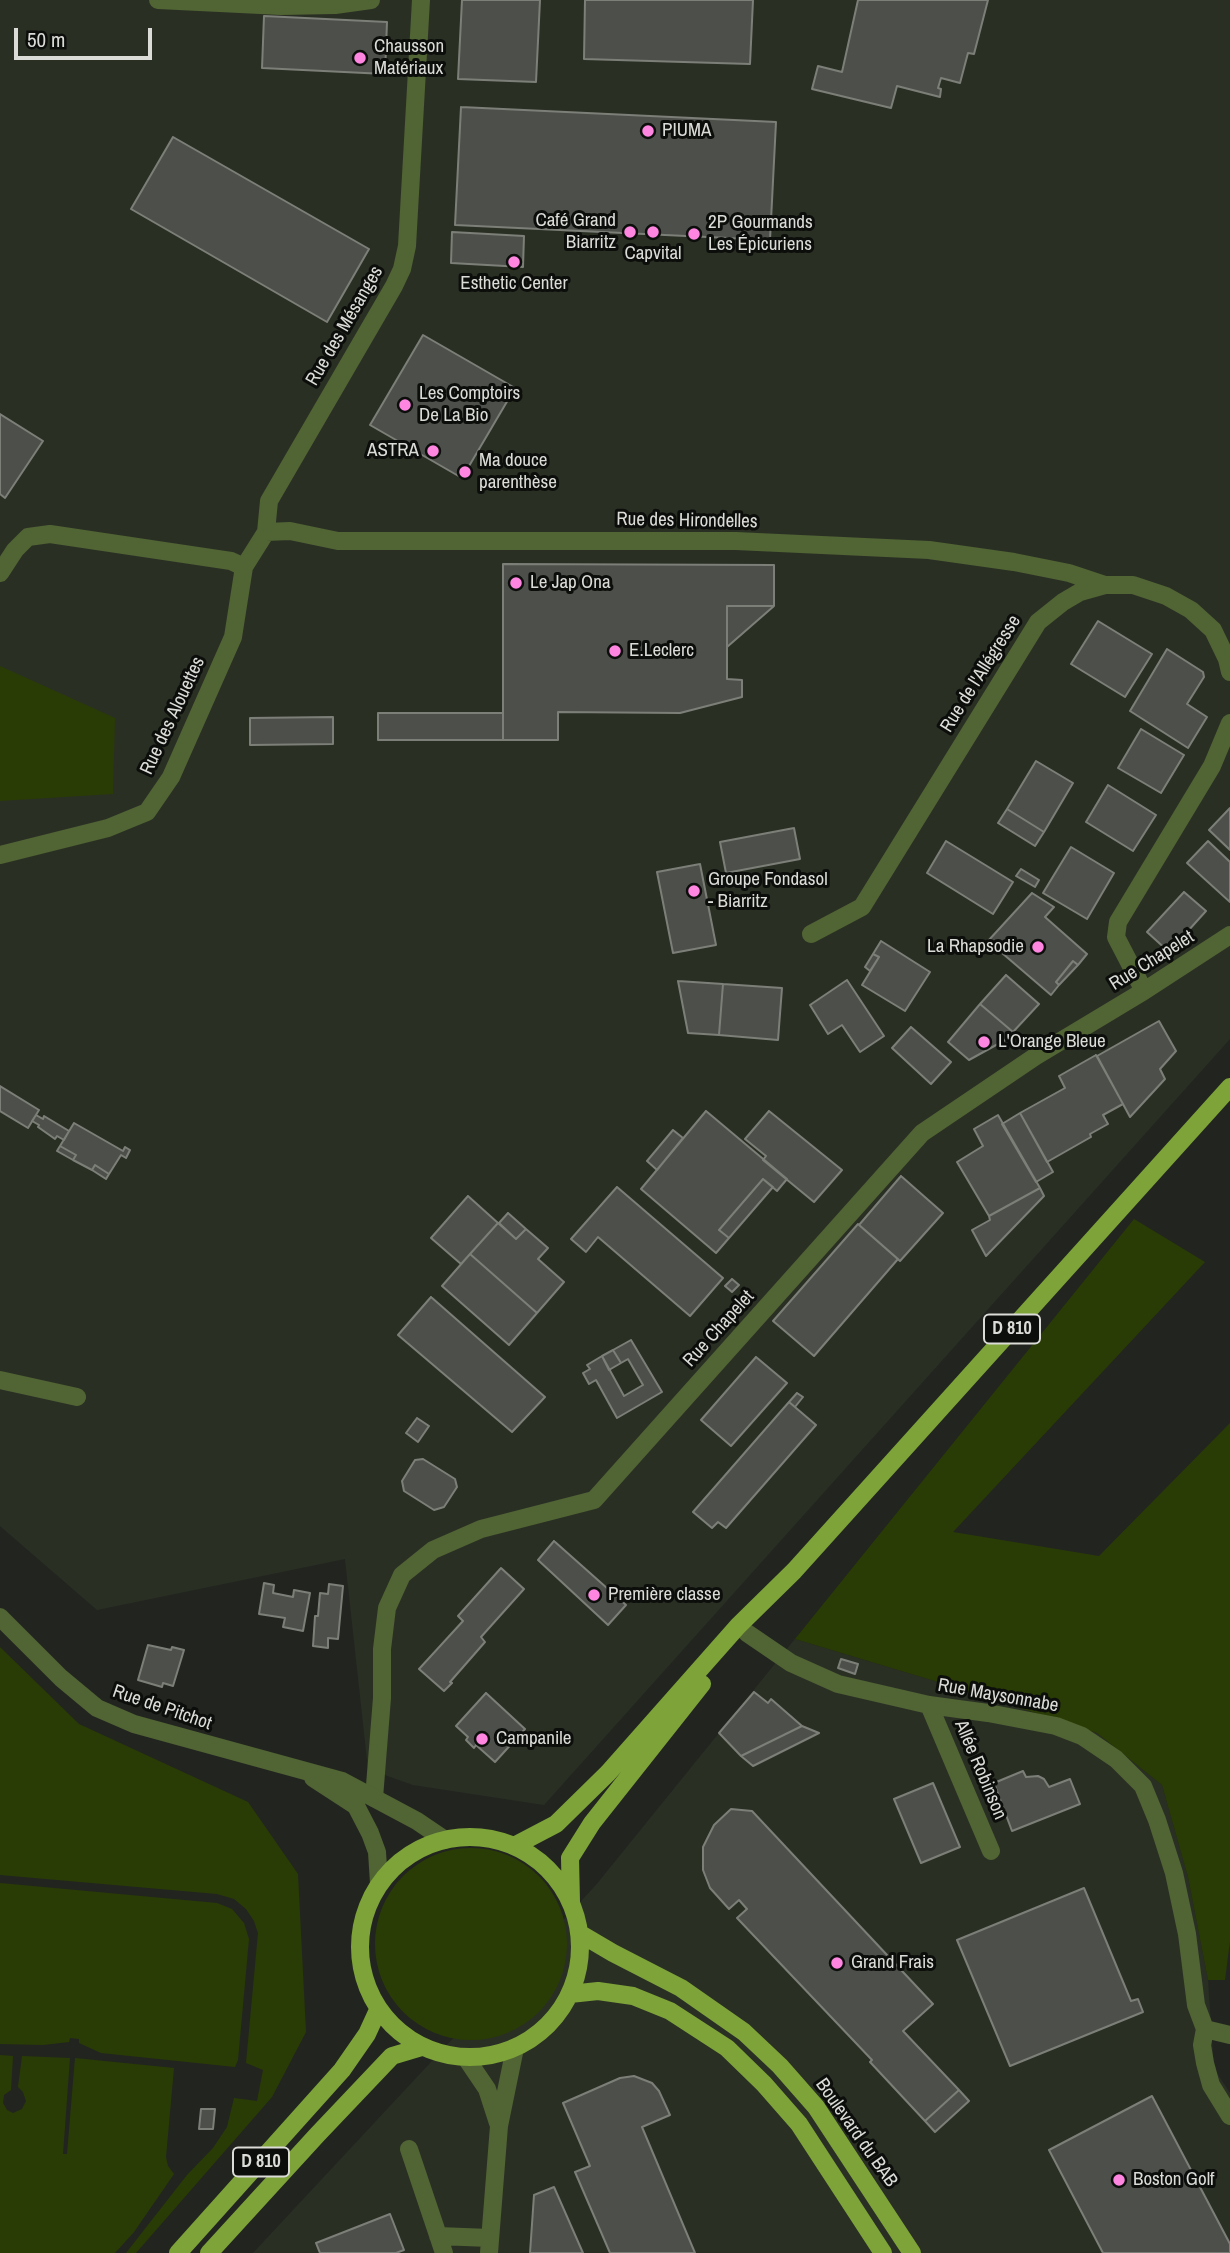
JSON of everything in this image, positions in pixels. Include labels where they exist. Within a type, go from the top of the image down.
[{"type":"main road","name":"D 810","points":[[514,1846],[556,1824],[608,1773],[738,1626],[794,1571],[1230,1087]]},
{"type":"main road","name":"D 810","points":[[571,1902],[570,1858],[592,1823],[698,1688],[747,1633],[794,1571]]},
{"type":"main road","points":[[480,1837],[514,1846],[548,1869],[571,1902],[579,1933],[579,1964],[570,1994],[556,2016],[538,2035],[515,2048],[466,2058],[422,2047],[397,2031],[378,2010],[361,1969],[361,1924],[379,1883],[408,1856],[445,1840],[480,1837]]},
{"type":"main road","name":"Boulevard du BAB","points":[[579,1933],[681,1988],[744,2032],[816,2107],[912,2253]]},
{"type":"main road","points":[[570,1994],[598,1991],[633,1996],[670,2011],[727,2048],[764,2084],[799,2124],[883,2253]]},
{"type":"main road","name":"D 810","points":[[178,2253],[342,2070],[367,2034],[378,2010]]},
{"type":"main road","name":"D 810","points":[[209,2253],[392,2056],[422,2047]]},
{"type":"street","points":[[158,0],[295,6],[335,5],[371,0]]},
{"type":"street","name":"Rue des Mésanges","points":[[266,532],[269,501],[402,269],[407,246],[421,0]]},
{"type":"street","name":"Rue des Hirondelles","points":[[266,532],[290,531],[338,541],[736,541],[929,550],[1069,573],[1105,585]]},
{"type":"street","name":"Rue des Alouettes","points":[[0,855],[108,828],[147,812],[171,777],[233,637],[244,567],[266,532]]},
{"type":"street","points":[[0,573],[15,550],[29,537],[50,534],[231,561],[244,567]]},
{"type":"street","name":"Rue de l'Allégresse","points":[[811,934],[862,907],[1038,622],[1080,592],[1105,585],[1133,585],[1166,596],[1191,610],[1213,630],[1230,672]]},
{"type":"street","points":[[1144,991],[1116,937],[1118,922],[1212,766],[1230,723]]},
{"type":"street","name":"Rue Chapelet","points":[[374,1798],[382,1698],[382,1649],[387,1608],[401,1576],[433,1550],[481,1529],[594,1500],[922,1133],[1036,1056],[1230,935]]},
{"type":"street","points":[[0,1380],[77,1397]]},
{"type":"street","name":"Rue de Pitchot","points":[[0,1617],[61,1678],[97,1707],[135,1724],[301,1771]]},
{"type":"street","name":"Rue Maysonnabe","points":[[747,1633],[813,1674],[838,1684],[929,1705],[1056,1726],[1082,1737],[1116,1759],[1143,1786],[1174,1873],[1187,1934],[1196,2005],[1205,2029],[1202,2045],[1211,2085],[1230,2116]]},
{"type":"street","name":"Allée Robinson","points":[[929,1705],[991,1851]]},
{"type":"street","points":[[301,1771],[342,1781],[417,1821],[445,1840]]},
{"type":"street","points":[[301,1771],[356,1806],[376,1852],[379,1883]]},
{"type":"street","points":[[1205,2029],[1230,2035]]},
{"type":"street","points":[[409,2149],[441,2244],[490,2246],[499,2126],[515,2048]]},
{"type":"street","points":[[466,2058],[487,2089],[499,2126]]},
{"type":"shaded area","points":[[0,0],[1230,0],[1230,1039],[544,1805],[413,1785],[368,1769],[345,1559],[97,1610],[0,1526]]},
{"type":"shaded area","points":[[795,1639],[1097,1733],[1162,1785],[1188,1877],[1208,1980],[1214,2069],[1230,2093],[1230,2253],[253,2253],[596,1885]]},
{"type":"green space","points":[[0,666],[115,718],[113,794],[0,801]]},
{"type":"green space","points":[[1134,1219],[1205,1262],[953,1532],[1099,1556],[1230,1423],[1230,1941],[1225,1980],[1208,1980],[1188,1877],[1162,1785],[1097,1733],[795,1639]]},
{"type":"green space","points":[[0,1647],[79,1724],[248,1802],[298,1874],[306,2032],[272,2097],[136,2253],[126,2253],[187,2175],[213,2148],[227,2127],[234,2098],[257,2101],[263,2070],[246,2063],[258,1933],[246,1909],[234,1899],[217,1894],[0,1875]]},
{"type":"green space","points":[[471,1848],[508,1855],[539,1876],[560,1907],[567,1944],[560,1981],[539,2012],[508,2033],[471,2040],[434,2033],[403,2012],[382,1981],[375,1944],[382,1907],[403,1876],[434,1855]]},
{"type":"green space","points":[[0,1883],[217,1903],[232,1909],[244,1923],[249,1939],[238,2060],[235,2067],[101,2053],[79,2043],[79,2039],[70,2038],[69,2042],[43,2045],[0,2044]]},
{"type":"green space","points":[[0,2055],[13,2056],[11,2090],[4,2095],[3,2103],[7,2110],[13,2113],[22,2109],[26,2101],[18,2087],[22,2056],[70,2058],[63,2154],[67,2154],[75,2058],[174,2068],[166,2157],[174,2174],[134,2232],[115,2253],[0,2253]]},
{"type":"building","points":[[462,0],[540,0],[536,82],[458,79]]},
{"type":"building","points":[[585,0],[753,0],[750,64],[584,59]]},
{"type":"building","points":[[858,0],[988,0],[974,54],[968,53],[960,83],[941,78],[938,88],[941,89],[940,97],[897,86],[891,108],[812,89],[818,66],[842,72]]},
{"type":"building","points":[[264,16],[387,22],[385,74],[262,68]]},
{"type":"building","points":[[461,107],[776,122],[770,240],[455,225]]},
{"type":"building","points":[[173,137],[369,249],[327,322],[131,209]]},
{"type":"building","points":[[452,232],[524,236],[523,267],[451,263]]},
{"type":"building","points":[[423,335],[515,388],[462,478],[370,425]]},
{"type":"building","points":[[0,414],[43,441],[5,498],[0,494]]},
{"type":"building","name":"E.Leclerc","points":[[503,564],[774,565],[774,606],[727,606],[727,679],[742,680],[742,697],[680,713],[558,712],[558,740],[503,740]]},
{"type":"building","points":[[727,606],[774,606],[727,647]]},
{"type":"building","points":[[1098,621],[1152,654],[1125,697],[1071,664]]},
{"type":"building","points":[[1167,649],[1203,672],[1204,677],[1187,704],[1207,717],[1188,748],[1130,711]]},
{"type":"building","points":[[378,713],[503,713],[503,740],[378,740]]},
{"type":"building","points":[[333,717],[333,744],[250,745],[250,718]]},
{"type":"building","points":[[1141,729],[1184,755],[1161,793],[1118,768]]},
{"type":"building","points":[[1036,761],[1073,783],[1044,832],[1007,809]]},
{"type":"building","points":[[1108,785],[1156,815],[1133,851],[1086,822]]},
{"type":"building","points":[[1230,808],[1230,850],[1209,830]]},
{"type":"building","points":[[1007,809],[1044,832],[1035,846],[998,823]]},
{"type":"building","points":[[794,828],[800,859],[726,873],[720,842]]},
{"type":"building","points":[[946,841],[1013,882],[993,914],[927,873]]},
{"type":"building","points":[[1208,841],[1230,862],[1230,902],[1187,863]]},
{"type":"building","points":[[1071,847],[1114,873],[1087,919],[1043,893]]},
{"type":"building","points":[[700,864],[716,945],[673,953],[657,872]]},
{"type":"building","points":[[1021,869],[1039,880],[1035,887],[1016,876]]},
{"type":"building","points":[[1184,892],[1206,911],[1169,952],[1147,932]]},
{"type":"building","name":"La Rhapsodie","points":[[1032,893],[1054,907],[1045,917],[1087,954],[1078,965],[1073,961],[1056,982],[1059,985],[1051,995],[988,941]]},
{"type":"building","points":[[881,941],[930,972],[905,1011],[862,985],[879,957],[873,954]]},
{"type":"building","points":[[873,954],[879,957],[870,971],[865,967]]},
{"type":"building","points":[[1073,961],[1078,965],[1059,985],[1056,982]]},
{"type":"building","points":[[1006,975],[1039,1004],[1013,1032],[980,1004]]},
{"type":"building","points":[[847,980],[884,1036],[860,1052],[842,1025],[828,1034],[810,1005]]},
{"type":"building","points":[[678,981],[723,984],[719,1035],[688,1033]]},
{"type":"building","points":[[723,984],[782,988],[778,1040],[719,1035]]},
{"type":"building","points":[[980,1004],[1013,1032],[1007,1039],[969,1060],[948,1042]]},
{"type":"building","points":[[1159,1021],[1176,1051],[1160,1069],[1165,1079],[1130,1117],[1097,1056]]},
{"type":"building","points":[[911,1027],[951,1062],[931,1084],[892,1048]]},
{"type":"building","points":[[1096,1055],[1123,1104],[1103,1115],[1108,1124],[1090,1134],[1091,1137],[1047,1162],[1020,1113],[1065,1088],[1059,1076]]},
{"type":"building","points":[[0,1086],[39,1110],[28,1128],[0,1111]]},
{"type":"building","points":[[706,1111],[787,1179],[777,1191],[763,1179],[719,1230],[729,1238],[716,1253],[641,1189]]},
{"type":"building","points":[[769,1111],[842,1170],[814,1202],[763,1160],[766,1156],[745,1139]]},
{"type":"building","points":[[1020,1113],[1053,1172],[1036,1182],[1002,1124]]},
{"type":"building","points":[[36,1115],[43,1119],[44,1116],[69,1131],[64,1140],[57,1136],[55,1139],[38,1127],[39,1125],[32,1121]]},
{"type":"building","points":[[998,1115],[1040,1188],[989,1216],[957,1162],[983,1146],[974,1129]]},
{"type":"building","points":[[74,1123],[123,1151],[125,1147],[130,1150],[126,1158],[121,1155],[109,1174],[95,1165],[92,1170],[73,1160],[76,1155],[60,1146]]},
{"type":"building","points":[[673,1130],[683,1138],[657,1170],[647,1161]]},
{"type":"building","points":[[60,1146],[76,1155],[73,1160],[57,1151]]},
{"type":"building","points":[[95,1165],[109,1174],[106,1179],[92,1170]]},
{"type":"building","points":[[901,1176],[943,1213],[900,1261],[859,1225]]},
{"type":"building","points":[[763,1179],[773,1187],[729,1238],[719,1230]]},
{"type":"building","points":[[617,1187],[723,1278],[690,1316],[598,1237],[586,1252],[571,1239]]},
{"type":"building","points":[[1040,1188],[1044,1196],[986,1256],[972,1230],[990,1220],[989,1216]]},
{"type":"building","points":[[468,1196],[498,1223],[461,1264],[431,1238]]},
{"type":"building","points":[[508,1213],[526,1229],[516,1239],[499,1223]]},
{"type":"building","points":[[498,1223],[516,1239],[526,1229],[548,1248],[538,1259],[564,1282],[537,1313],[470,1254]]},
{"type":"building","points":[[858,1224],[898,1259],[814,1356],[773,1321]]},
{"type":"building","points":[[470,1254],[537,1313],[509,1345],[442,1286]]},
{"type":"building","points":[[732,1279],[739,1285],[732,1292],[725,1286]]},
{"type":"building","points":[[431,1297],[545,1397],[512,1432],[398,1335]]},
{"type":"building","points":[[631,1340],[662,1392],[617,1418],[596,1380],[589,1384],[583,1373],[590,1369],[587,1365],[602,1356],[624,1396],[643,1385],[628,1359],[621,1363],[613,1350]]},
{"type":"building","points":[[613,1350],[621,1363],[609,1370],[602,1356]]},
{"type":"building","points":[[756,1357],[787,1383],[731,1446],[701,1420]]},
{"type":"building","points":[[797,1393],[803,1397],[795,1407],[789,1402]]},
{"type":"building","points":[[789,1402],[816,1425],[726,1528],[718,1522],[712,1528],[693,1512]]},
{"type":"building","points":[[417,1418],[429,1426],[418,1442],[406,1433]]},
{"type":"building","points":[[423,1459],[455,1479],[457,1487],[444,1507],[434,1510],[404,1491],[402,1481],[415,1460]]},
{"type":"building","points":[[554,1541],[626,1605],[608,1625],[538,1560]]},
{"type":"building","points":[[501,1568],[524,1589],[481,1637],[485,1642],[444,1691],[419,1669],[463,1621],[458,1616]]},
{"type":"building","points":[[264,1583],[274,1585],[273,1593],[293,1597],[294,1590],[310,1593],[303,1631],[283,1627],[285,1618],[259,1614]]},
{"type":"building","points":[[329,1584],[343,1586],[338,1639],[328,1638],[328,1648],[313,1646],[320,1593],[328,1594]]},
{"type":"building","points":[[148,1645],[184,1650],[173,1686],[163,1683],[162,1687],[138,1680]]},
{"type":"building","points":[[841,1659],[858,1664],[855,1674],[838,1668]]},
{"type":"building","points":[[754,1692],[768,1703],[771,1699],[802,1726],[741,1756],[719,1733]]},
{"type":"building","points":[[486,1693],[525,1729],[495,1762],[476,1745],[474,1748],[466,1740],[468,1737],[456,1726]]},
{"type":"building","points":[[802,1726],[819,1733],[753,1766],[741,1756]]},
{"type":"building","points":[[1023,1771],[1026,1777],[1038,1776],[1044,1779],[1049,1787],[1070,1779],[1080,1804],[1012,1831],[994,1783]]},
{"type":"building","points":[[933,1783],[960,1847],[921,1863],[894,1799]]},
{"type":"building","name":"Grand Frais","points":[[731,1809],[752,1811],[933,2004],[903,2031],[959,2090],[925,2121],[870,2062],[872,2060],[737,1918],[747,1909],[739,1900],[729,1909],[710,1888],[703,1870],[703,1847],[714,1825]]},
{"type":"building","points":[[1084,1888],[1131,2001],[1138,1999],[1143,2012],[1010,2066],[957,1940]]},
{"type":"building","points":[[634,2076],[652,2083],[659,2091],[670,2115],[642,2127],[695,2253],[610,2253],[575,2172],[590,2166],[563,2103],[620,2078]]},
{"type":"building","points":[[959,2090],[969,2101],[935,2132],[925,2121]]},
{"type":"building","points":[[1152,2096],[1230,2244],[1230,2253],[1103,2253],[1049,2150]]},
{"type":"building","points":[[201,2109],[215,2109],[213,2129],[199,2129]]},
{"type":"building","points":[[554,2187],[583,2253],[530,2253],[534,2195]]},
{"type":"building","points":[[390,2214],[404,2250],[396,2253],[320,2253],[316,2243]]},
{"type":"place","name":"Chausson Matériaux","points":[[360,58]]},
{"type":"place","name":"PIUMA","points":[[648,131]]},
{"type":"place","name":"Café Grand Biarritz","points":[[630,232]]},
{"type":"place","name":"Capvital","points":[[653,232]]},
{"type":"place","name":"2P Gourmands Les Épicuriens","points":[[694,234]]},
{"type":"place","name":"Esthetic Center","points":[[514,262]]},
{"type":"place","name":"Les Comptoirs De La Bio","points":[[405,405]]},
{"type":"place","name":"ASTRA","points":[[433,451]]},
{"type":"place","name":"Ma douce parenthèse","points":[[465,472]]},
{"type":"place","name":"Le Jap Ona","points":[[516,583]]},
{"type":"place","name":"E.Leclerc","points":[[615,651]]},
{"type":"place","name":"Groupe Fondasol - Biarritz","points":[[694,891]]},
{"type":"place","name":"La Rhapsodie","points":[[1038,947]]},
{"type":"place","name":"L'Orange Bleue","points":[[984,1042]]},
{"type":"place","name":"Première classe","points":[[594,1595]]},
{"type":"place","name":"Campanile","points":[[482,1739]]},
{"type":"place","name":"Grand Frais","points":[[837,1963]]},
{"type":"place","name":"Boston Golf","points":[[1119,2180]]}]
